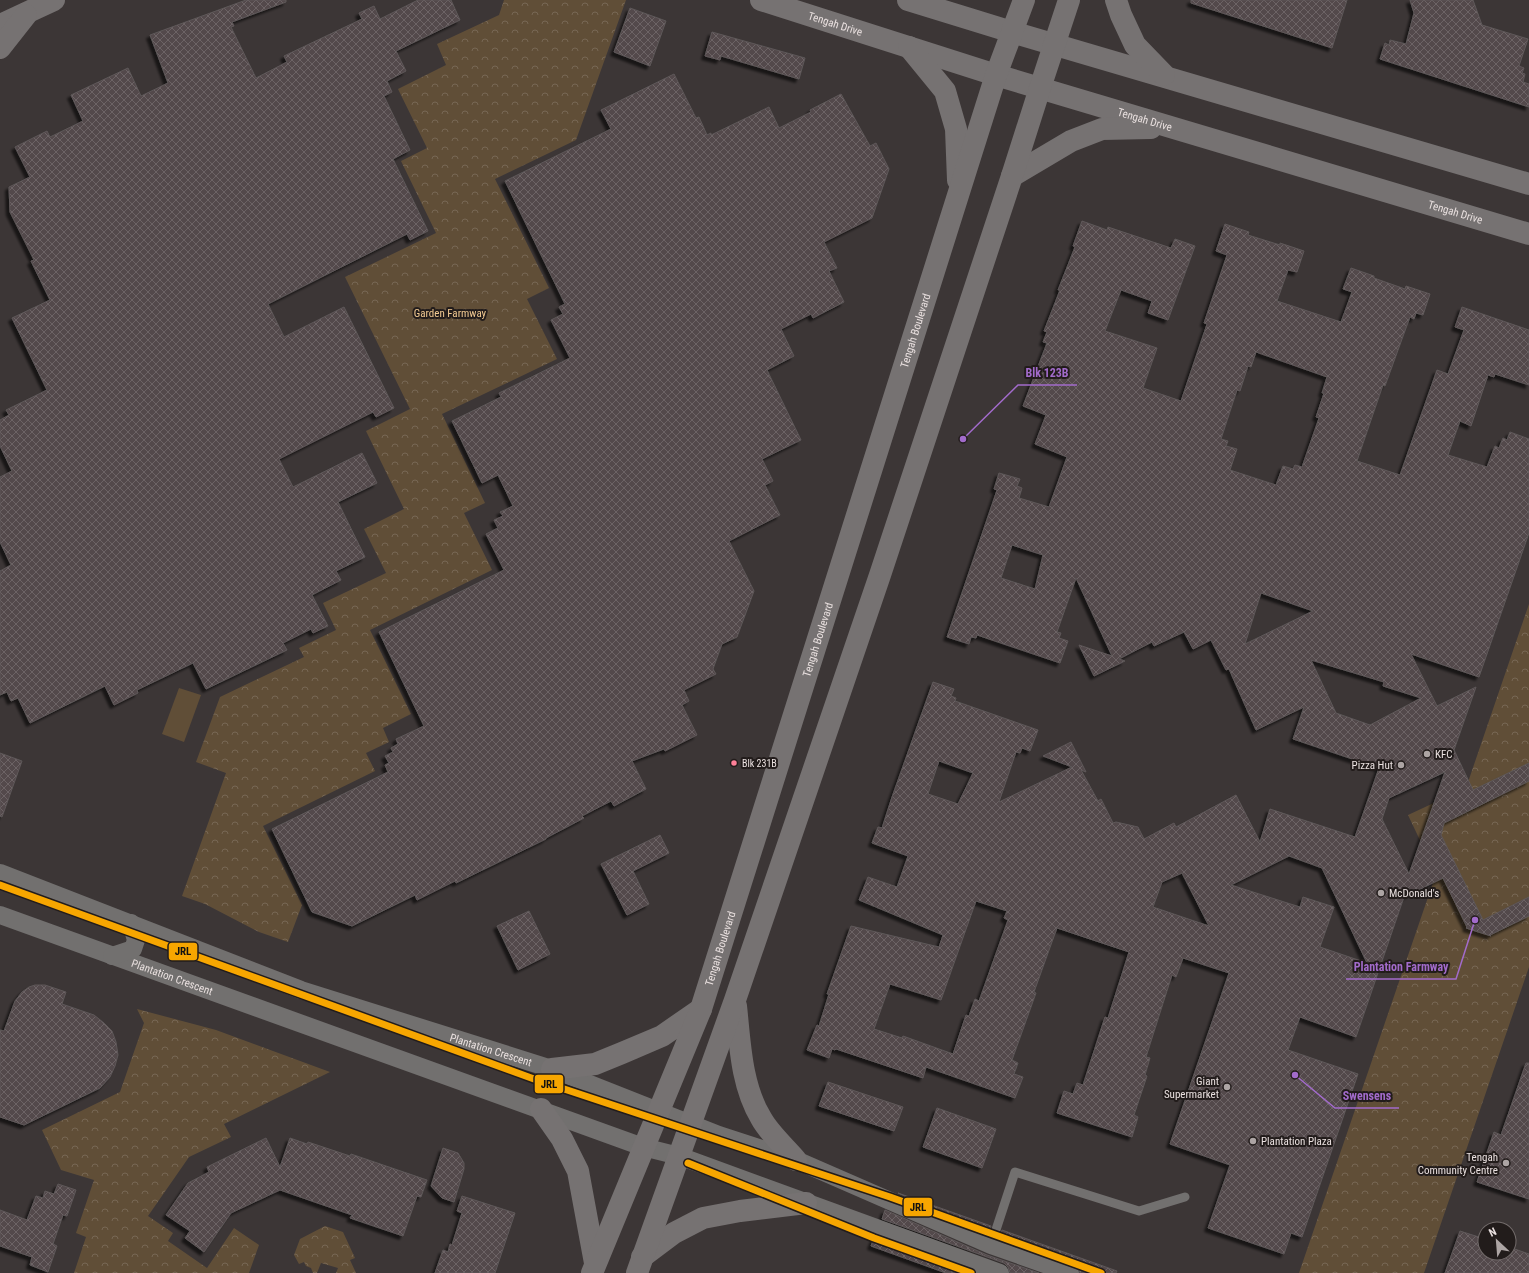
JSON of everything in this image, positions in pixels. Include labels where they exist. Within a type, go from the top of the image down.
[{"type":"main road","points":[[0,25],[54,0]]},
{"type":"main road","name":"Tengah Drive","points":[[761,0],[996,75],[1529,234]]},
{"type":"main road","points":[[908,0],[1529,184]]},
{"type":"main road","name":"Tengah Boulevard","points":[[594,1268],[701,1009],[996,75],[1024,0]]},
{"type":"main road","points":[[640,1265],[735,1000],[880,575],[1069,0]]},
{"type":"main road","points":[[1116,0],[1134,45],[1167,77]]},
{"type":"main road","points":[[0,48],[29,11]]},
{"type":"main road","points":[[909,48],[946,91],[956,129],[958,195]]},
{"type":"main road","points":[[1012,176],[1072,141],[1102,129],[1172,127]]},
{"type":"main road","points":[[735,1000],[743,1067],[752,1102],[761,1119],[796,1160]]},
{"type":"main road","points":[[552,1069],[595,1064],[662,1036],[701,1009]]},
{"type":"main road","points":[[541,1109],[562,1139],[578,1172],[594,1268]]},
{"type":"main road","points":[[640,1265],[674,1233],[703,1218],[740,1211],[806,1203]]},
{"type":"street","name":"Plantation Crescent","points":[[0,873],[301,990],[552,1069],[719,1135],[796,1160],[991,1245],[1070,1273]]},
{"type":"street","name":"Plantation Crescent","points":[[0,916],[541,1109],[643,1147],[679,1156],[1000,1273]]},
{"type":"street","name":"Plantation Crescent","points":[[112,956],[133,949],[136,940],[131,923]]},
{"type":"lane","points":[[991,1245],[1015,1172],[1139,1211],[1185,1197]]},
{"type":"green space","name":"Garden Farmway","points":[[504,0],[626,0],[576,140],[495,179],[549,288],[527,299],[557,359],[442,414],[485,503],[464,513],[492,570],[370,630],[411,714],[383,728],[389,742],[366,753],[375,771],[263,826],[302,905],[288,942],[259,932],[205,904],[182,896],[226,773],[196,762],[220,697],[304,657],[299,648],[336,630],[323,603],[386,573],[364,529],[404,509],[366,431],[410,409],[345,277],[436,233],[401,161],[427,148],[398,89],[446,65],[437,44],[499,15]]},
{"type":"green space","points":[[1529,604],[1529,967],[1424,1273],[1299,1273],[1436,874],[1408,815],[1466,788]]},
{"type":"green space","points":[[179,688],[201,695],[184,742],[162,734]]},
{"type":"green space","points":[[137,1009],[216,1030],[330,1072],[224,1124],[231,1137],[189,1157],[148,1216],[173,1233],[168,1241],[207,1268],[234,1228],[259,1245],[249,1273],[74,1273],[86,1237],[76,1233],[94,1180],[61,1170],[42,1130],[120,1092],[144,1023]]},
{"type":"green space","points":[[325,1226],[343,1232],[355,1258],[350,1260],[356,1273],[336,1273],[338,1268],[321,1263],[317,1273],[313,1273],[311,1268],[306,1266],[304,1262],[299,1264],[294,1255],[300,1239]]},
{"type":"building","points":[[246,0],[286,0],[286,2],[232,22],[234,26],[231,27],[256,78],[287,62],[284,56],[362,19],[359,13],[374,6],[380,19],[418,0],[451,0],[460,20],[396,51],[406,71],[387,81],[392,92],[384,96],[410,150],[393,159],[428,231],[410,240],[407,234],[268,304],[284,337],[344,307],[394,408],[376,417],[373,412],[279,459],[293,487],[362,453],[377,483],[338,502],[365,557],[336,571],[341,580],[312,595],[328,626],[313,633],[311,629],[283,643],[287,650],[206,689],[193,663],[137,690],[138,693],[114,705],[105,686],[30,723],[18,698],[11,701],[7,692],[0,695],[0,571],[11,565],[0,542],[0,477],[12,471],[0,446],[0,420],[9,415],[6,410],[47,390],[12,318],[50,300],[31,261],[34,260],[10,212],[9,187],[30,177],[15,147],[47,131],[50,137],[83,121],[71,95],[128,68],[141,96],[168,83],[150,35]]},
{"type":"building","points":[[1191,0],[1347,0],[1332,48],[1191,3]]},
{"type":"building","points":[[1410,0],[1473,0],[1482,25],[1528,39],[1519,66],[1524,68],[1522,73],[1525,74],[1523,82],[1529,84],[1529,107],[1380,59],[1385,43],[1389,45],[1390,40],[1406,44],[1414,13]]},
{"type":"building","points":[[630,8],[666,21],[650,66],[614,52]]},
{"type":"building","points":[[712,32],[805,58],[799,79],[721,56],[720,60],[705,56]]},
{"type":"building","points":[[674,74],[696,118],[699,117],[707,135],[711,133],[711,135],[769,107],[779,128],[811,112],[810,110],[841,94],[870,146],[876,143],[889,169],[872,218],[824,242],[837,268],[829,271],[844,302],[813,318],[811,314],[781,329],[794,356],[767,370],[801,440],[762,459],[773,481],[765,485],[780,515],[729,541],[754,591],[737,637],[722,644],[713,669],[716,674],[684,690],[689,701],[682,705],[697,735],[665,751],[664,749],[632,761],[646,789],[614,806],[611,801],[582,816],[584,818],[546,839],[456,883],[455,881],[417,900],[415,895],[352,926],[312,912],[272,829],[388,772],[385,765],[389,763],[385,756],[393,752],[391,748],[398,744],[396,739],[424,726],[379,632],[504,570],[486,534],[498,528],[494,520],[503,516],[500,512],[513,506],[498,475],[482,483],[452,421],[501,397],[499,393],[570,358],[551,320],[563,314],[559,307],[565,304],[505,181],[611,129],[601,110]]},
{"type":"building","points":[[1082,221],[1107,230],[1108,227],[1171,248],[1175,239],[1195,246],[1168,320],[1148,313],[1152,301],[1121,290],[1105,331],[1157,348],[1143,388],[1181,401],[1207,324],[1204,323],[1227,255],[1216,251],[1225,224],[1249,232],[1248,235],[1304,251],[1297,272],[1288,270],[1277,301],[1341,322],[1352,292],[1343,289],[1351,268],[1405,289],[1406,286],[1430,294],[1423,315],[1416,313],[1414,319],[1410,317],[1385,386],[1383,385],[1357,461],[1400,475],[1437,370],[1448,374],[1464,330],[1455,327],[1462,307],[1529,330],[1529,385],[1495,374],[1494,377],[1488,375],[1471,426],[1460,421],[1448,455],[1487,467],[1495,446],[1499,448],[1503,438],[1507,440],[1510,432],[1529,439],[1529,533],[1479,677],[1411,654],[1437,706],[1476,687],[1454,750],[1473,790],[1529,763],[1529,781],[1444,823],[1441,835],[1483,920],[1529,897],[1529,916],[1490,935],[1491,936],[1466,928],[1467,927],[1443,878],[1404,897],[1356,1037],[1300,1017],[1288,1050],[1358,1074],[1302,1237],[1291,1233],[1284,1254],[1208,1228],[1230,1165],[1170,1144],[1229,973],[1183,958],[1176,977],[1172,975],[1146,1057],[1150,1058],[1145,1075],[1147,1076],[1134,1115],[1138,1117],[1132,1137],[1057,1113],[1064,1091],[1073,1094],[1077,1083],[1083,1085],[1105,1017],[1108,1018],[1129,952],[1057,928],[1012,1060],[1018,1063],[1014,1074],[1023,1077],[1015,1098],[926,1067],[923,1078],[836,1049],[832,1049],[829,1058],[807,1050],[817,1025],[819,1026],[829,994],[827,994],[851,926],[939,947],[943,935],[859,900],[868,877],[897,887],[908,856],[872,843],[878,827],[882,828],[933,682],[954,689],[951,696],[956,698],[955,701],[1038,730],[1030,751],[1022,748],[1020,753],[1016,752],[999,802],[1072,767],[1043,756],[1071,742],[1086,772],[1081,770],[1098,801],[1101,799],[1113,823],[1116,822],[1138,827],[1144,839],[1174,823],[1176,827],[1236,795],[1260,842],[1270,809],[1355,837],[1379,768],[1293,739],[1304,707],[1256,730],[1229,669],[1226,670],[1211,640],[1193,649],[1184,632],[1154,646],[1152,642],[1119,659],[1125,661],[1094,676],[1079,645],[1112,656],[1076,578],[1057,632],[1061,633],[1059,638],[1068,641],[1060,663],[977,635],[976,638],[971,637],[969,644],[947,637],[997,490],[994,489],[999,473],[1020,479],[1017,486],[1022,488],[1019,498],[1049,507],[1067,457],[1035,444],[1046,415],[1023,406],[1047,343],[1043,342],[1047,332],[1044,331],[1075,247],[1073,246]],"holes":[[[1256,352],[1327,377],[1322,393],[1324,393],[1316,417],[1319,418],[1302,467],[1295,465],[1293,469],[1283,466],[1276,485],[1230,470],[1237,449],[1226,446],[1228,441],[1221,439],[1237,390],[1240,391],[1248,366],[1251,367]],[[1012,545],[1043,555],[1035,589],[1001,578]],[[1261,593],[1313,611],[1245,644]],[[1311,660],[1384,682],[1383,686],[1421,698],[1370,725],[1336,713]],[[939,761],[973,773],[958,804],[928,794]],[[1445,772],[1409,874],[1382,819],[1389,798]],[[1289,856],[1322,868],[1367,963],[1320,947],[1334,907],[1303,897],[1300,907],[1231,885]],[[1182,873],[1209,926],[1153,907],[1162,882]],[[976,901],[1007,911],[1004,918],[1008,920],[979,1001],[975,999],[969,1016],[966,1015],[953,1054],[903,1036],[902,1038],[874,1029],[890,984],[941,1000]]]},
{"type":"building","points":[[0,753],[22,761],[2,817],[0,816]]},
{"type":"building","points":[[660,835],[669,853],[633,871],[649,904],[627,915],[601,864]]},
{"type":"building","points":[[529,911],[550,954],[518,970],[497,926]]},
{"type":"building","points":[[35,985],[45,985],[66,992],[62,1004],[94,1015],[104,1023],[112,1031],[116,1042],[118,1055],[110,1077],[100,1088],[24,1125],[0,1117],[0,1030],[4,1031],[15,1001],[22,992]]},
{"type":"building","name":"Tengah Community Centre","points":[[1526,1063],[1529,1063],[1529,1199],[1477,1182],[1494,1132],[1501,1135]]},
{"type":"building","points":[[828,1082],[903,1107],[894,1131],[819,1106]]},
{"type":"building","points":[[937,1108],[996,1129],[982,1168],[923,1147]]},
{"type":"building","points":[[266,1138],[280,1167],[290,1138],[307,1144],[308,1142],[350,1156],[351,1154],[427,1180],[421,1197],[417,1196],[403,1236],[350,1218],[352,1215],[280,1190],[231,1213],[204,1252],[185,1238],[190,1231],[166,1215],[188,1183],[209,1172],[207,1167]]},
{"type":"building","points":[[443,1148],[458,1153],[464,1163],[464,1169],[454,1202],[442,1198],[431,1186]]},
{"type":"building","points":[[58,1184],[76,1190],[67,1216],[63,1215],[53,1244],[57,1246],[48,1272],[30,1265],[32,1257],[0,1246],[0,1210],[27,1220],[36,1196],[43,1198],[45,1191],[54,1194]]},
{"type":"building","points":[[898,1193],[991,1226],[989,1233]]},
{"type":"building","points":[[462,1196],[515,1213],[495,1273],[435,1273],[443,1250],[448,1252],[450,1244],[452,1245],[462,1213],[457,1211]]},
{"type":"building","points":[[885,1210],[987,1255],[1039,1273],[1010,1273],[1008,1267],[1004,1263],[882,1219]]},
{"type":"building","points":[[1002,1230],[1117,1271],[1116,1273],[1080,1273],[1078,1267],[1074,1263],[1000,1237]]},
{"type":"building","points":[[1460,1231],[1477,1236],[1477,1261],[1517,1261],[1517,1250],[1529,1254],[1529,1273],[1445,1273]]},
{"type":"building","points":[[874,1238],[969,1273],[946,1273],[871,1246]]},
{"type":"transit line","name":"JRL","points":[[0,885],[534,1079],[890,1197],[1101,1273]]},
{"type":"transit line","name":"JRL","points":[[688,1163],[874,1238],[971,1273]]},
{"type":"place","name":"Blk 123B","points":[[963,439]]},
{"type":"place","name":"KFC","points":[[1427,754]]},
{"type":"place","name":"Blk 231B","points":[[734,763]]},
{"type":"place","name":"Pizza Hut","points":[[1401,765]]},
{"type":"place","name":"McDonald's","points":[[1381,893]]},
{"type":"place","name":"Plantation Farmway","points":[[1475,920]]},
{"type":"place","name":"Swensens","points":[[1295,1075]]},
{"type":"place","name":"Giant Supermarket","points":[[1227,1087]]},
{"type":"place","name":"Plantation Plaza","points":[[1253,1141]]},
{"type":"place","name":"Tengah Community Centre","points":[[1506,1163]]}]
